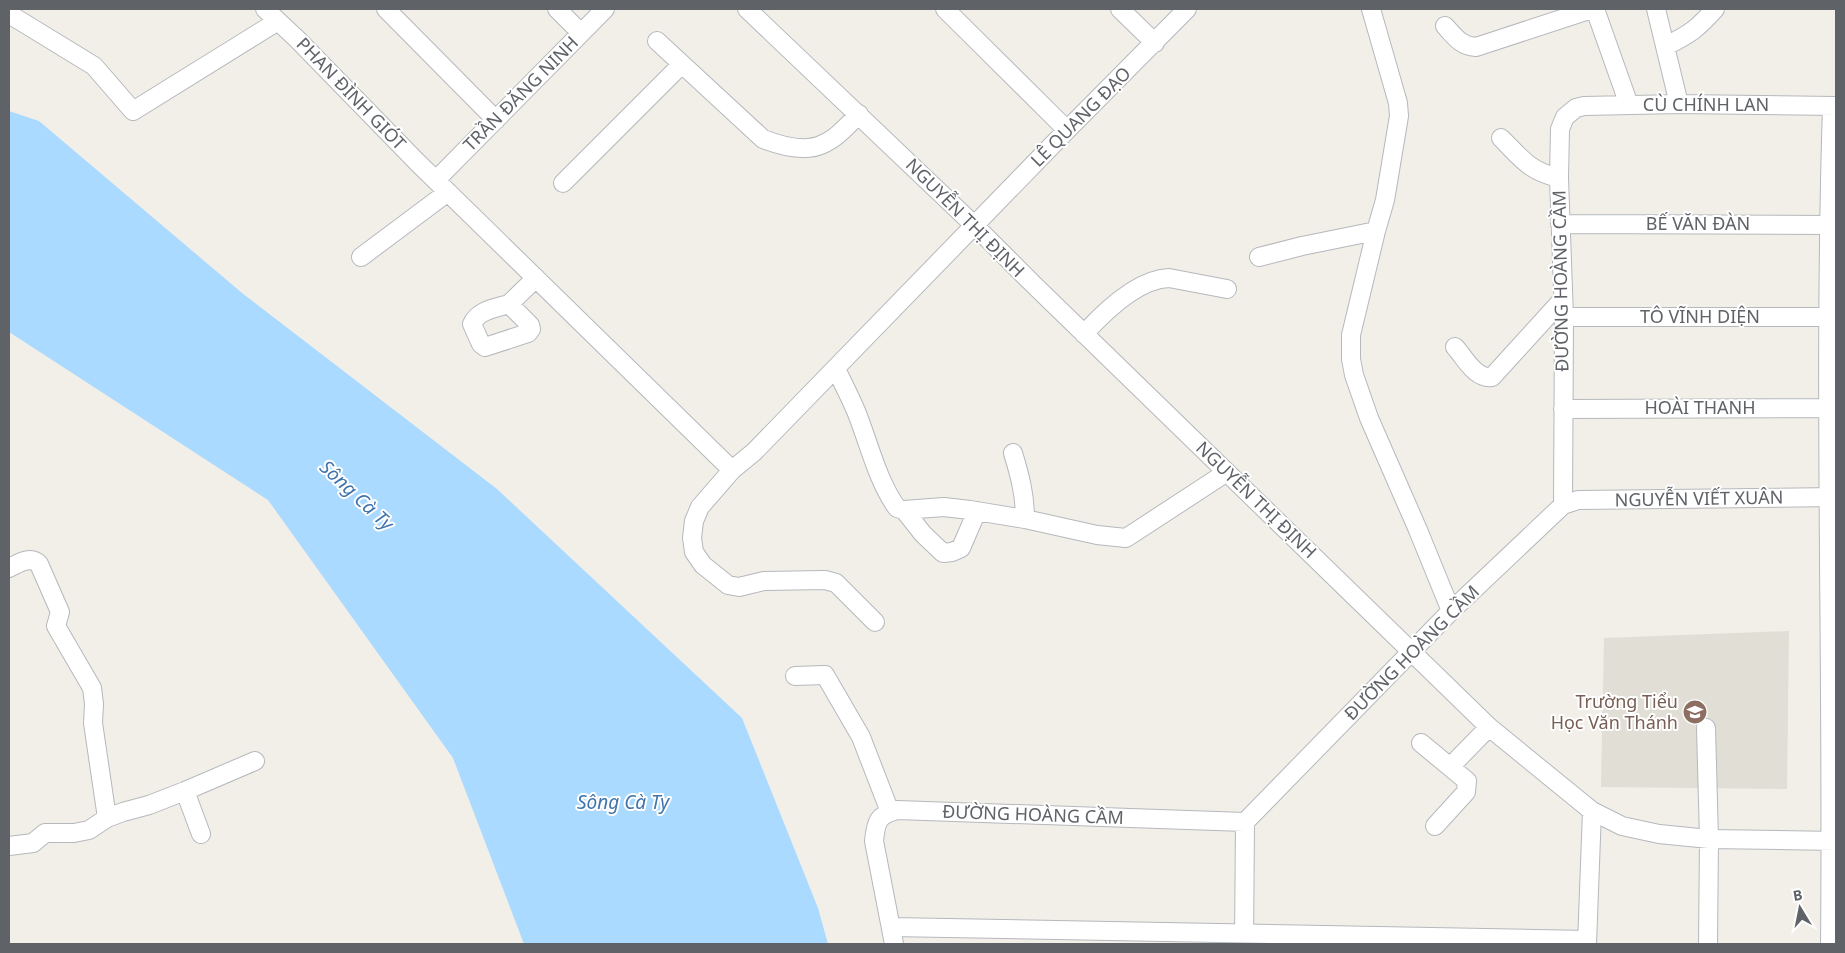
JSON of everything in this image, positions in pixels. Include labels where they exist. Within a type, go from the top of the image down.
[{"type":"street","name":"PHAN ĐÌNH GIÓT","points":[[265,9],[442,186],[732,470]]},
{"type":"street","points":[[386,9],[496,120]]},
{"type":"street","points":[[557,9],[581,33]]},
{"type":"street","name":"TRẦN ĐĂNG NINH","points":[[361,257],[442,186],[496,120],[605,9]]},
{"type":"street","name":"NGUYỄN THỊ ĐỊNH","points":[[747,9],[975,226],[1490,727],[1592,811],[1622,826],[1659,834],[1709,839],[1834,841]]},
{"type":"street","points":[[945,9],[1067,130]]},
{"type":"street","points":[[1120,9],[1155,43]]},
{"type":"street","name":"LÊ QUANG ĐẠO","points":[[875,622],[836,583],[825,580],[764,581],[740,587],[728,585],[702,565],[694,552],[692,538],[694,521],[700,507],[732,470],[754,452],[836,369],[1187,9]]},
{"type":"street","points":[[1371,9],[1398,104],[1399,116],[1385,200],[1352,335],[1351,359],[1354,375],[1369,418],[1418,530],[1451,612]]},
{"type":"street","points":[[1445,26],[1458,41],[1466,46],[1476,47],[1593,9],[1629,105]]},
{"type":"street","points":[[1656,9],[1679,104]]},
{"type":"street","points":[[1666,46],[1699,27],[1715,9]]},
{"type":"street","points":[[9,14],[94,66],[133,111],[278,21]]},
{"type":"street","points":[[657,41],[763,139],[780,146],[801,148],[822,145],[837,136],[859,114]]},
{"type":"street","points":[[563,183],[682,64]]},
{"type":"street","name":"CÙ CHÍNH LAN","points":[[1576,108],[1584,106],[1679,104],[1834,106]]},
{"type":"street","points":[[1830,944],[1834,841],[1832,225],[1834,106]]},
{"type":"street","name":"ĐƯỜNG HOÀNG CẦM","points":[[890,812],[897,810],[1244,822],[1451,612],[1563,505],[1564,317],[1559,178],[1560,129],[1565,118],[1576,108]]},
{"type":"street","points":[[1501,138],[1530,167],[1543,174],[1559,178]]},
{"type":"street","name":"BẾ VĂN ĐÀN","points":[[1560,224],[1832,225]]},
{"type":"street","points":[[1259,257],[1302,246],[1376,232]]},
{"type":"street","points":[[509,304],[536,278]]},
{"type":"street","points":[[1084,334],[1116,302],[1161,278],[1227,289]]},
{"type":"street","points":[[1455,347],[1478,375],[1485,378],[1492,377],[1563,299]]},
{"type":"street","name":"TÔ VĨNH DIỆN","points":[[1564,317],[1832,317]]},
{"type":"street","points":[[836,369],[856,411],[891,500],[896,508],[904,510],[944,507],[977,511],[1098,535],[1126,538],[1227,472]]},
{"type":"street","name":"HOÀI THANH","points":[[1563,409],[1832,408]]},
{"type":"street","points":[[1013,453],[1022,482],[1025,519]]},
{"type":"street","name":"NGUYỄN VIẾT XUÂN","points":[[1563,505],[1578,500],[1832,497]]},
{"type":"street","points":[[904,510],[923,534],[943,553],[952,552],[960,548],[977,511]]},
{"type":"street","points":[[9,568],[30,559],[35,560],[39,564],[60,612],[56,626],[92,688],[94,731],[107,818]]},
{"type":"street","points":[[795,676],[825,675],[861,737],[890,812],[880,818],[876,825],[874,841],[892,936],[1586,942],[1592,811]]},
{"type":"street","points":[[1450,767],[1490,727]]},
{"type":"street","points":[[1706,728],[1709,839],[1708,944]]},
{"type":"street","points":[[1421,743],[1467,781],[1468,786],[1466,792],[1435,826]]},
{"type":"street","points":[[9,846],[32,842],[46,833],[74,833],[90,830],[107,818],[149,806],[255,761]]},
{"type":"street","points":[[185,791],[201,834]]},
{"type":"street","points":[[1244,822],[1244,939]]},
{"type":"shaded area","name":"Trường Tiểu Học Văn Thánh","points":[[1789,631],[1787,789],[1601,787],[1604,638]]},
{"type":"water","name":"Sông Cà Ty","points":[[9,111],[39,121],[242,293],[497,489],[742,718],[818,908],[828,944],[524,944],[453,758],[268,500],[9,332]]},
{"type":"place","name":"Trường Tiểu Học Văn Thánh","points":[[1695,712]]}]
